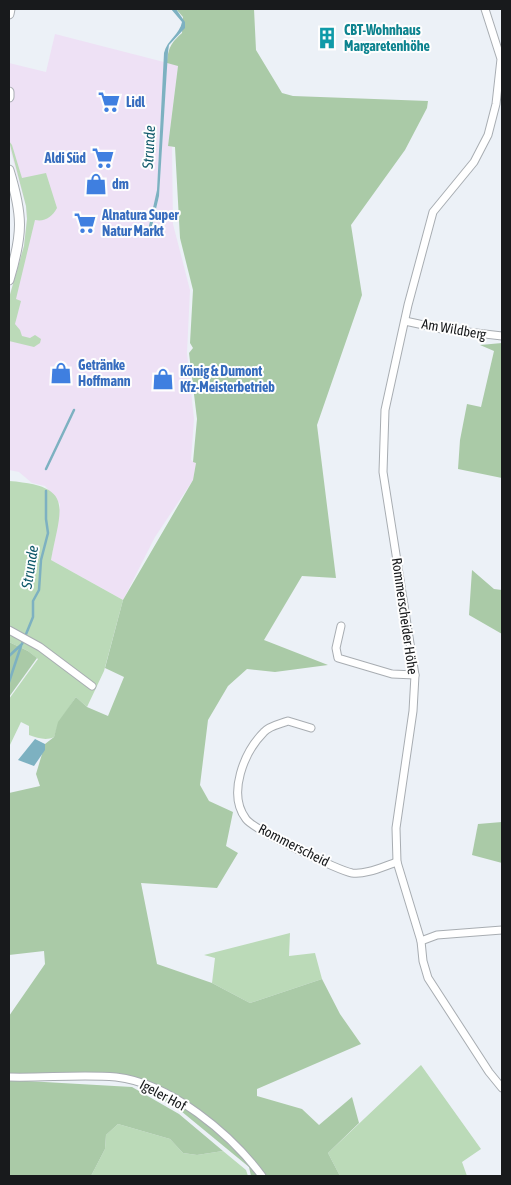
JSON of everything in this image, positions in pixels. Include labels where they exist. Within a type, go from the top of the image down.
[{"type":"main road","points":[[9,14],[10,9]]},
{"type":"main road","points":[[9,92],[9,97]]},
{"type":"main road","points":[[9,170],[21,220],[18,243],[9,280]]},
{"type":"street","name":"Rommerscheider Höhe","points":[[485,9],[501,59],[496,104],[488,135],[474,162],[433,212],[405,321],[385,410],[382,472],[415,675],[413,712],[396,828],[397,862],[421,941],[423,960],[433,988],[502,1088]]},
{"type":"street","name":"Am Wildberg","points":[[405,321],[460,332],[502,336]]},
{"type":"street","points":[[341,626],[336,648],[338,658],[392,674],[415,675]]},
{"type":"street","points":[[9,630],[40,647],[92,686]]},
{"type":"street","name":"Rommerscheid","points":[[311,728],[288,721],[265,730],[251,749],[238,779],[239,802],[246,820],[268,834],[352,873],[397,862]]},
{"type":"street","points":[[421,941],[437,935],[502,930]]},
{"type":"street","name":"Igeler Hof","points":[[9,1077],[115,1077],[149,1085],[204,1118],[248,1158],[262,1176]]},
{"type":"shaded area","points":[[55,34],[164,62],[157,190],[150,235],[159,196],[167,63],[178,65],[168,145],[172,147],[173,224],[190,290],[187,353],[194,419],[191,460],[196,463],[193,480],[155,537],[123,600],[51,560],[60,504],[45,486],[32,483],[19,472],[9,470],[9,298],[24,246],[27,219],[26,206],[9,146],[9,63],[46,72]]},
{"type":"green space","points":[[176,9],[254,9],[256,50],[282,93],[293,96],[428,101],[427,108],[405,150],[351,225],[362,295],[317,425],[336,578],[302,576],[264,640],[328,665],[275,672],[247,669],[228,686],[208,720],[200,785],[209,801],[233,812],[226,846],[238,853],[217,888],[141,883],[157,964],[212,983],[250,1003],[322,979],[340,1014],[361,1044],[257,1089],[257,1096],[302,1109],[319,1125],[352,1097],[359,1123],[328,1153],[340,1176],[267,1176],[254,1161],[206,1123],[262,1176],[251,1176],[249,1167],[181,1111],[121,1074],[9,1075],[9,1016],[45,964],[44,951],[9,955],[9,793],[40,786],[36,774],[45,744],[54,737],[58,722],[76,697],[87,707],[108,716],[124,677],[105,668],[123,600],[193,480],[196,463],[193,462],[197,419],[189,353],[193,348],[190,343],[193,290],[180,238],[175,147],[168,146],[178,66],[167,63],[167,58],[171,46],[182,33],[183,17]]},
{"type":"green space","points":[[9,141],[12,145],[22,178],[46,173],[57,208],[48,218],[35,220],[16,299],[21,301],[15,324],[22,336],[30,338],[35,335],[41,339],[40,343],[34,347],[9,341],[9,298],[24,246],[27,219],[26,206]]},
{"type":"green space","points":[[502,343],[502,478],[458,469],[460,440],[467,404],[481,407],[494,351],[480,345]]},
{"type":"green space","points":[[9,481],[45,488],[54,494],[60,513],[51,560],[123,600],[104,671],[87,707],[76,697],[59,722],[54,737],[48,739],[29,735],[29,726],[21,722],[9,747],[9,699],[38,659],[28,651],[9,642]]},
{"type":"green space","points":[[472,570],[494,589],[502,590],[502,634],[469,615]]},
{"type":"green space","points":[[9,642],[28,651],[37,658],[9,697]]},
{"type":"green space","points":[[502,822],[502,863],[472,855],[478,824]]},
{"type":"green space","points":[[290,933],[289,956],[315,953],[322,979],[250,1003],[212,983],[215,958],[204,955]]},
{"type":"green space","points":[[421,1065],[481,1149],[462,1162],[467,1176],[340,1176],[328,1153]]},
{"type":"green space","points":[[9,1080],[132,1087],[179,1114],[223,1151],[197,1155],[183,1153],[170,1139],[118,1124],[106,1135],[105,1149],[91,1176],[9,1176]]},
{"type":"green space","points":[[118,1124],[170,1139],[183,1153],[197,1155],[223,1151],[246,1170],[248,1176],[91,1176],[105,1149],[106,1135]]},
{"type":"water","points":[[171,9],[176,9],[185,22],[185,28],[169,45],[159,196],[150,235],[147,235],[157,190],[164,53],[182,22]]},
{"type":"water","points":[[35,739],[45,744],[45,750],[34,766],[18,760]]},
{"type":"waterway","name":"Strunde","points":[[46,469],[74,410]]},
{"type":"waterway","name":"Strunde","points":[[9,656],[22,644],[33,617],[33,601],[39,590],[41,560],[48,533],[46,491]]},
{"type":"waterway","name":"Strunde","points":[[9,682],[21,646]]},
{"type":"place","name":"CBT-Wohnhaus Margaretenhöhe","points":[[327,38]]},
{"type":"place","name":"Lidl","points":[[109,102]]},
{"type":"place","name":"Aldi Süd","points":[[103,158]]},
{"type":"place","name":"dm","points":[[96,184]]},
{"type":"place","name":"Alnatura Super Natur Markt","points":[[85,223]]},
{"type":"place","name":"Getränke Hoffmann","points":[[61,373]]},
{"type":"place","name":"König & Dumont Kfz-Meisterbetrieb","points":[[163,379]]}]
